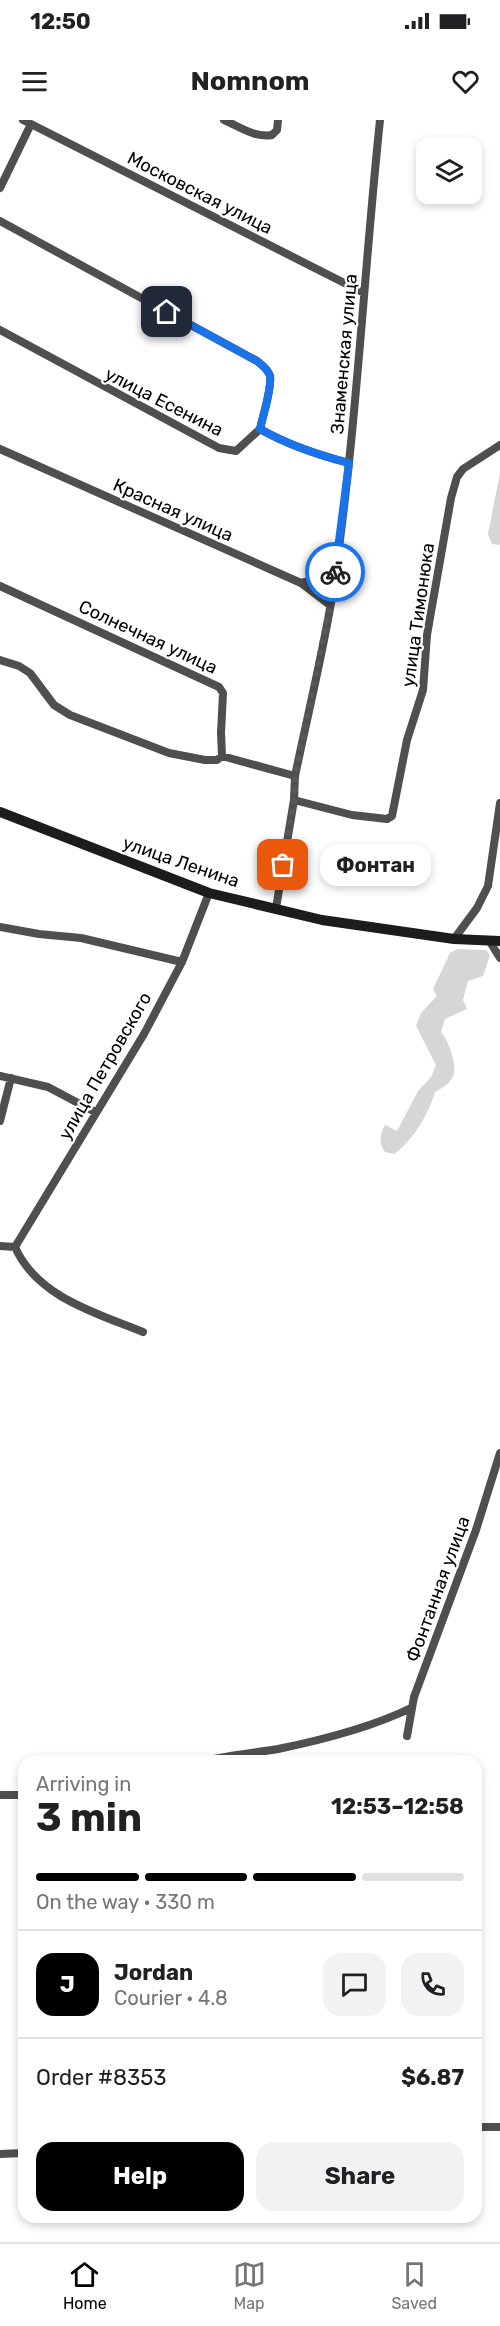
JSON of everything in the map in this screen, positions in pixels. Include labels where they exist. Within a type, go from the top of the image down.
[{"type":"street","name":"Московская улица","points":[[23,120],[364,293]]},
{"type":"street","points":[[225,120],[255,135],[266,136],[272,135],[277,130],[278,120]]},
{"type":"street","name":"Знаменская улица","points":[[276,908],[294,800],[295,776],[335,575],[349,463],[380,120]]},
{"type":"street","points":[[0,188],[32,124]]},
{"type":"street","points":[[0,220],[257,361],[266,368],[270,375],[260,429],[315,454],[349,463]]},
{"type":"street","name":"улица Есенина","points":[[0,330],[219,448],[236,451],[260,429]]},
{"type":"street","name":"улица Тимонюка","points":[[294,800],[352,815],[387,819],[392,816],[407,740],[423,690],[427,635],[454,487],[463,469],[500,445]]},
{"type":"street","name":"Красная улица","points":[[0,450],[301,583],[330,605]]},
{"type":"street","points":[[301,583],[335,575]]},
{"type":"street","name":"Солнечная улица","points":[[0,586],[219,687],[223,693],[220,733],[222,756]]},
{"type":"street","points":[[0,660],[19,666],[30,673],[54,705],[70,715],[169,753],[205,760],[217,760],[222,756],[295,776]]},
{"type":"street","points":[[454,939],[477,908],[488,886],[500,803]]},
{"type":"street","name":"улица Ленина","points":[[0,812],[209,893],[322,920],[454,939],[495,941]]},
{"type":"street","name":"улица Петровского","points":[[15,1247],[144,1034],[182,962],[209,893]]},
{"type":"street","points":[[0,927],[81,938],[182,962]]},
{"type":"street","points":[[495,941],[500,958]]},
{"type":"street","points":[[0,1076],[48,1087],[95,1112]]},
{"type":"street","points":[[0,1121],[11,1078]]},
{"type":"street","points":[[0,1246],[15,1247],[22,1263],[40,1283],[61,1296],[143,1332]]},
{"type":"street","name":"Фонтанная улица","points":[[407,1736],[411,1708],[480,1520],[500,1453]]},
{"type":"street","points":[[239,1755],[289,1746],[395,1716],[411,1708]]},
{"type":"street","points":[[0,1795],[18,1795]]},
{"type":"street","points":[[482,2127],[500,2127]]},
{"type":"street","points":[[0,2154],[18,2153]]},
{"type":"shaded area","points":[[500,473],[500,545],[492,544],[488,534]]},
{"type":"shaded area","points":[[457,949],[486,950],[490,955],[483,976],[468,981],[463,1000],[467,1009],[445,1019],[441,1032],[452,1053],[454,1072],[452,1079],[435,1092],[429,1109],[408,1142],[394,1154],[385,1152],[380,1138],[385,1125],[397,1131],[418,1091],[431,1077],[436,1065],[416,1026],[421,1013],[437,996],[433,989],[450,953]]},
{"type":"way so far","points":[[283,865],[294,800],[295,776],[335,572]]},
{"type":"place","name":"Фонтан","points":[[283,865]]},
{"type":"route","points":[[167,312],[266,368],[270,375],[269,386],[260,429],[315,454],[349,463],[335,572]]}]
